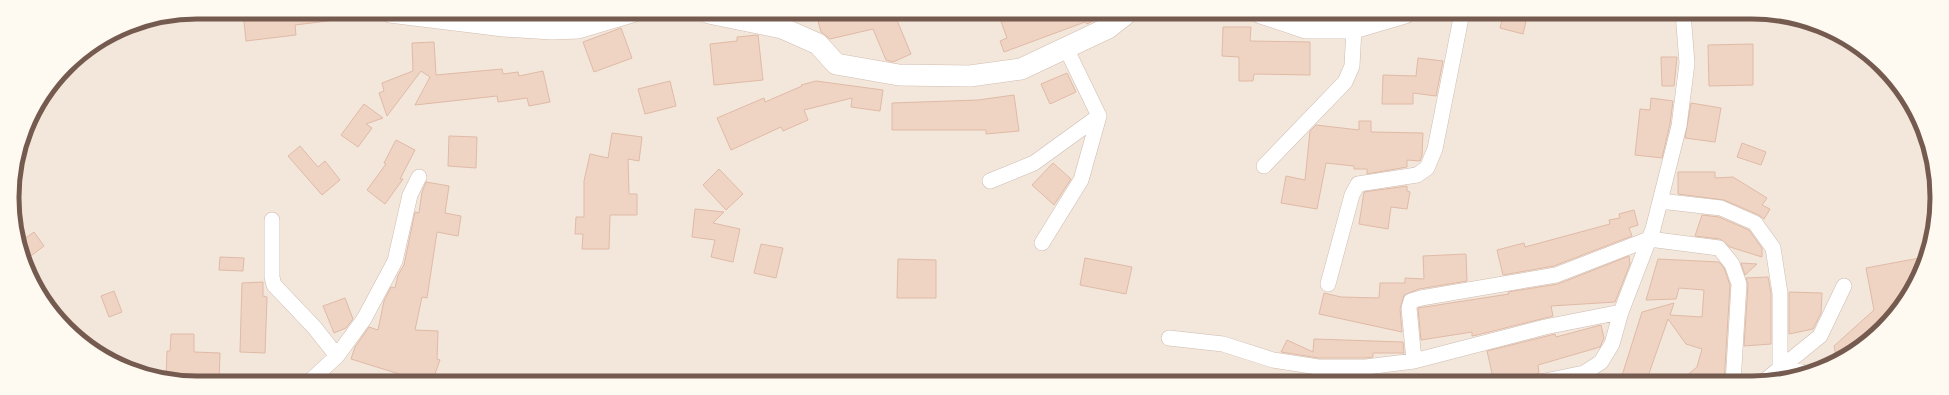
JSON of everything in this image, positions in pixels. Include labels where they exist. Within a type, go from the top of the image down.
[{"type":"street","points":[[447,19],[504,26],[552,29],[578,28],[608,19]]},
{"type":"street","points":[[741,19],[782,28],[818,44],[836,64],[898,75],[970,76],[1021,69],[1108,28],[1119,19]]},
{"type":"street","points":[[1279,19],[1306,28],[1354,28],[1385,19]]},
{"type":"street","points":[[1328,284],[1352,195],[1358,184],[1417,175],[1427,168],[1435,149],[1461,19]]},
{"type":"street","points":[[1584,376],[1601,362],[1612,344],[1621,312],[1649,239],[1660,201],[1679,126],[1687,63],[1684,19]]},
{"type":"street","points":[[1264,166],[1345,82],[1352,66],[1354,28]]},
{"type":"street","points":[[1042,243],[1080,180],[1099,116],[1066,48]]},
{"type":"street","points":[[990,181],[1034,163],[1099,116]]},
{"type":"street","points":[[315,376],[337,356],[364,319],[395,261],[410,196],[419,177]]},
{"type":"street","points":[[1660,201],[1721,208],[1755,223],[1773,248],[1780,293],[1780,369]]},
{"type":"street","points":[[272,220],[272,277],[274,285],[314,327],[337,356]]},
{"type":"street","points":[[1414,361],[1409,308],[1411,301],[1556,274],[1649,239],[1718,248],[1732,264],[1739,284],[1733,376]]},
{"type":"street","points":[[1773,374],[1820,336],[1844,286]]},
{"type":"street","points":[[1169,338],[1223,344],[1272,360],[1318,367],[1366,367],[1414,361],[1545,327],[1621,312]]},
{"type":"street","points":[[1780,369],[1794,371]]},
{"type":"shaded area","points":[[186,19],[1763,19],[1798,25],[1830,37],[1851,49],[1869,63],[1886,80],[1906,108],[1921,140],[1927,163],[1930,186],[1930,209],[1924,244],[1912,276],[1900,297],[1878,324],[1851,346],[1830,358],[1798,370],[1763,376],[186,376],[151,370],[119,358],[98,346],[80,332],[63,315],[43,287],[28,255],[22,232],[19,209],[19,186],[25,151],[37,119],[49,98],[71,71],[98,49],[119,37],[151,25]]},
{"type":"building","points":[[244,19],[335,19],[295,25],[296,35],[246,41]]},
{"type":"building","points":[[818,19],[896,19],[911,54],[893,62],[886,60],[873,29],[830,39],[821,32]]},
{"type":"building","points":[[1000,19],[1097,19],[1087,24],[1085,22],[1004,52],[1000,41],[1007,38]]},
{"type":"building","points":[[1502,19],[1527,19],[1523,34],[1500,28]]},
{"type":"building","points":[[1223,27],[1251,27],[1250,41],[1310,42],[1310,75],[1254,74],[1253,81],[1239,81],[1239,57],[1222,56]]},
{"type":"building","points":[[621,28],[632,58],[594,72],[583,42]]},
{"type":"building","points":[[758,35],[763,80],[714,85],[710,44],[737,41],[737,37]]},
{"type":"building","points":[[434,42],[436,75],[502,69],[503,74],[518,72],[519,76],[543,71],[550,102],[529,106],[527,98],[498,102],[497,96],[415,105],[430,77],[421,71],[387,116],[379,93],[384,91],[382,83],[413,71],[412,43]]},
{"type":"building","points":[[1753,44],[1753,85],[1709,86],[1708,45]]},
{"type":"building","points":[[1661,57],[1677,57],[1674,86],[1662,86]]},
{"type":"building","points":[[1418,58],[1443,61],[1436,96],[1413,93],[1413,104],[1382,104],[1383,75],[1416,76]]},
{"type":"building","points":[[1067,73],[1076,92],[1050,104],[1041,84]]},
{"type":"building","points":[[670,81],[676,106],[645,114],[638,89]]},
{"type":"building","points":[[816,81],[883,90],[880,111],[851,107],[852,98],[804,110],[808,120],[783,131],[781,127],[731,150],[717,118],[764,98],[765,102],[802,86],[801,85]]},
{"type":"building","points":[[1014,95],[1019,131],[986,134],[986,130],[892,130],[892,103],[978,100]]},
{"type":"building","points":[[1651,98],[1673,101],[1670,124],[1662,158],[1635,155],[1640,109],[1650,110]]},
{"type":"building","points":[[1691,103],[1721,108],[1715,142],[1685,138]]},
{"type":"building","points":[[364,104],[383,118],[366,124],[372,128],[358,147],[341,135]]},
{"type":"building","points":[[1359,121],[1371,121],[1371,132],[1423,133],[1422,156],[1420,161],[1407,160],[1407,167],[1367,174],[1367,169],[1354,169],[1354,166],[1326,163],[1317,209],[1281,203],[1286,176],[1305,180],[1310,131],[1316,125],[1359,130]]},
{"type":"building","points":[[612,133],[642,137],[639,161],[628,159],[629,194],[637,194],[637,215],[610,215],[609,249],[582,249],[583,234],[575,234],[576,217],[584,217],[584,181],[590,154],[608,158]]},
{"type":"building","points":[[449,136],[477,137],[476,168],[448,166]]},
{"type":"building","points":[[396,140],[415,150],[400,179],[403,179],[385,204],[367,190],[386,164],[384,163]]},
{"type":"building","points":[[1742,143],[1766,152],[1761,165],[1737,157]]},
{"type":"building","points":[[300,146],[318,167],[325,161],[340,180],[322,195],[288,156]]},
{"type":"building","points":[[1053,163],[1071,179],[1054,205],[1032,185]]},
{"type":"building","points":[[719,169],[743,194],[726,210],[703,185]]},
{"type":"building","points":[[1678,172],[1715,172],[1715,178],[1733,177],[1767,198],[1762,205],[1770,209],[1764,219],[1759,215],[1724,200],[1678,194]]},
{"type":"building","points":[[426,182],[449,186],[445,213],[461,216],[458,236],[437,232],[427,298],[422,297],[415,330],[438,331],[437,359],[440,360],[434,376],[406,376],[351,359],[355,347],[369,327],[378,330],[384,301],[391,287],[395,288],[398,275],[404,265],[415,212],[419,213],[422,192]]},
{"type":"building","points":[[1407,186],[1407,191],[1410,192],[1407,209],[1391,207],[1388,229],[1359,224],[1364,192]]},
{"type":"building","points":[[695,209],[724,212],[713,223],[740,229],[733,262],[711,257],[715,240],[692,237]]},
{"type":"building","points":[[1634,210],[1638,225],[1629,228],[1632,236],[1554,266],[1503,275],[1497,250],[1524,243],[1525,247],[1610,224],[1609,220],[1620,218],[1619,214]]},
{"type":"building","points":[[1702,215],[1719,217],[1749,230],[1762,248],[1762,257],[1730,247],[1720,239],[1695,236]]},
{"type":"building","points":[[34,232],[44,246],[29,257],[24,239]]},
{"type":"building","points":[[761,244],[783,248],[776,278],[754,273]]},
{"type":"building","points":[[1466,254],[1467,281],[1419,289],[1404,295],[1400,309],[1402,332],[1319,314],[1324,293],[1341,297],[1379,298],[1380,283],[1405,283],[1405,278],[1424,279],[1423,256]]},
{"type":"building","points":[[1629,256],[1630,264],[1615,302],[1551,306],[1553,316],[1472,336],[1472,332],[1421,340],[1418,308],[1509,294],[1508,292],[1558,284]]},
{"type":"building","points":[[220,257],[244,258],[243,271],[219,270]]},
{"type":"building","points":[[1085,258],[1132,267],[1126,294],[1080,285]]},
{"type":"building","points":[[1920,258],[1906,287],[1886,315],[1869,332],[1851,346],[1836,355],[1834,346],[1874,310],[1866,268]]},
{"type":"building","points":[[898,259],[936,260],[936,298],[897,298]]},
{"type":"building","points":[[1658,259],[1719,262],[1724,268],[1730,285],[1724,376],[1686,376],[1697,367],[1702,349],[1686,344],[1668,319],[1648,376],[1622,376],[1642,312],[1674,303],[1670,315],[1702,317],[1704,290],[1679,288],[1676,299],[1646,300]]},
{"type":"building","points":[[1741,263],[1757,264],[1745,275]]},
{"type":"building","points":[[1768,277],[1771,294],[1771,344],[1744,346],[1748,285],[1746,278]]},
{"type":"building","points":[[263,282],[263,296],[267,297],[265,353],[240,352],[242,283]]},
{"type":"building","points":[[114,291],[122,312],[109,317],[101,296]]},
{"type":"building","points":[[1789,292],[1822,293],[1821,313],[1813,329],[1789,334]]},
{"type":"building","points":[[345,298],[353,319],[346,328],[334,333],[323,306]]},
{"type":"building","points":[[1601,325],[1604,338],[1600,347],[1538,365],[1539,373],[1533,376],[1493,376],[1487,351],[1555,334],[1556,337]]},
{"type":"building","points":[[171,334],[194,334],[194,352],[220,353],[219,376],[186,376],[166,373],[167,351],[170,351]]},
{"type":"building","points":[[1314,339],[1403,342],[1404,353],[1373,353],[1373,357],[1365,358],[1319,358],[1281,352],[1287,340],[1313,352]]},
{"type":"building","points":[[1372,375],[1372,376],[1340,376]]}]
